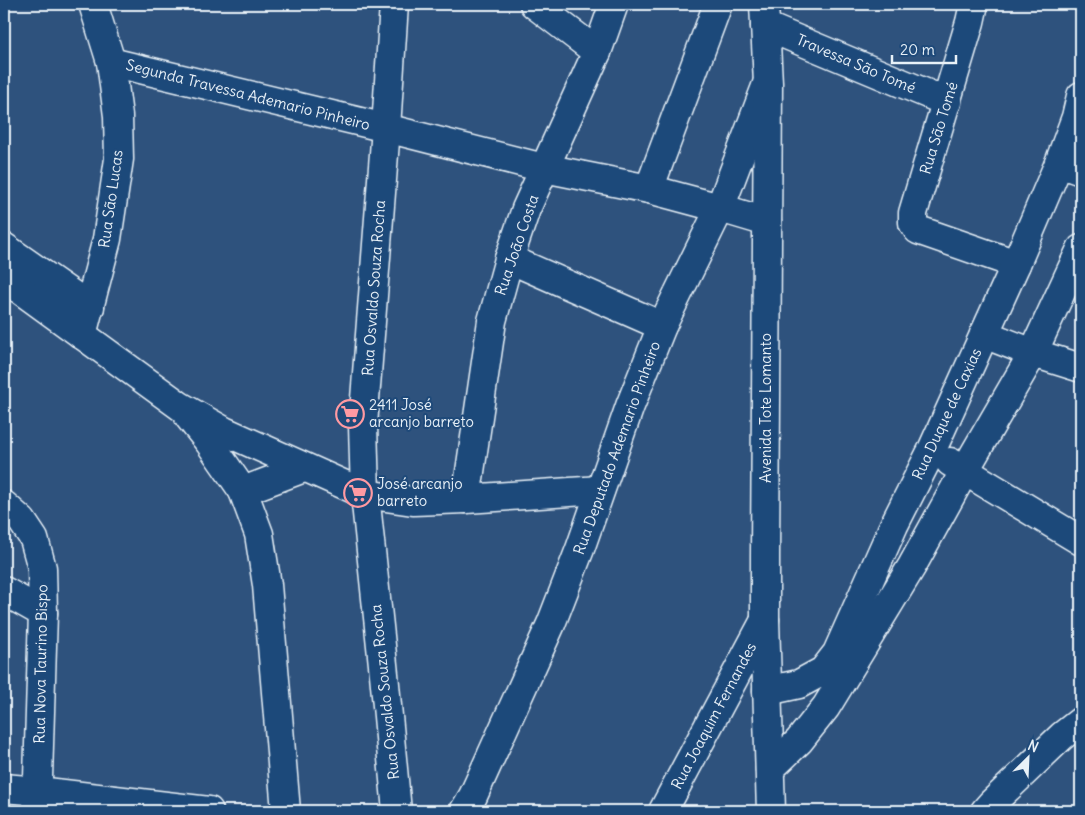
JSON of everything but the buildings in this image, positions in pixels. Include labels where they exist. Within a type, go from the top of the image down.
[{"type":"street","name":"Rua São Lucas","points":[[82,335],[107,239],[119,159],[118,116],[111,62],[93,4]]},
{"type":"street","name":"Rua Osvaldo Souza Rocha","points":[[394,4],[363,425],[365,494],[397,811]]},
{"type":"street","points":[[534,4],[597,52]]},
{"type":"street","name":"Rua João Costa","points":[[466,499],[492,321],[509,259],[526,209],[597,52],[614,4]]},
{"type":"street","points":[[649,189],[718,4]]},
{"type":"street","name":"Rua São Tomé","points":[[974,4],[947,102],[913,212],[913,223],[918,230],[1016,264]]},
{"type":"street","name":"Travessa São Tomé","points":[[765,15],[947,102]]},
{"type":"street","name":"Avenida Tote Lomanto","points":[[765,15],[768,83],[766,620],[772,811]]},
{"type":"street","name":"Segunda Travessa Ademario Pinheiro","points":[[111,62],[544,168],[649,189],[767,222]]},
{"type":"street","name":"Rua Deputado Ademario Pinheiro","points":[[464,811],[473,796],[551,624],[580,549],[630,406],[662,326],[720,208],[768,83]]},
{"type":"street","name":"Rua Duque de Caxias","points":[[770,769],[799,741],[826,707],[894,525],[931,452],[1016,264],[1070,167],[1076,117],[1081,96]]},
{"type":"street","points":[[4,247],[90,307]]},
{"type":"street","name":"Rua Duque de Caxias","points":[[768,691],[799,684],[844,659],[912,566],[1033,353],[1081,249]]},
{"type":"street","points":[[509,259],[662,326]]},
{"type":"street","points":[[4,278],[180,406],[224,431],[365,494],[413,501],[600,490]]},
{"type":"street","points":[[984,334],[1033,353],[1081,368]]},
{"type":"street","points":[[180,406],[209,442],[242,490],[259,534],[267,585],[286,811]]},
{"type":"street","points":[[931,452],[965,470],[1081,541]]},
{"type":"street","points":[[242,490],[304,468]]},
{"type":"street","name":"Rua Nova Taurino Bispo","points":[[13,513],[34,539],[42,568],[43,612],[38,801]]},
{"type":"street","points":[[4,591],[43,612]]},
{"type":"street","name":"Rua Joaquim Fernandes","points":[[663,811],[766,620]]},
{"type":"street","points":[[985,811],[1062,736],[1081,721]]},
{"type":"street","points":[[4,788],[38,801],[209,811]]},
{"type":"place","name":"2411 José arcanjo barreto","points":[[350,414]]},
{"type":"place","name":"José arcanjo barreto","points":[[358,493]]}]
